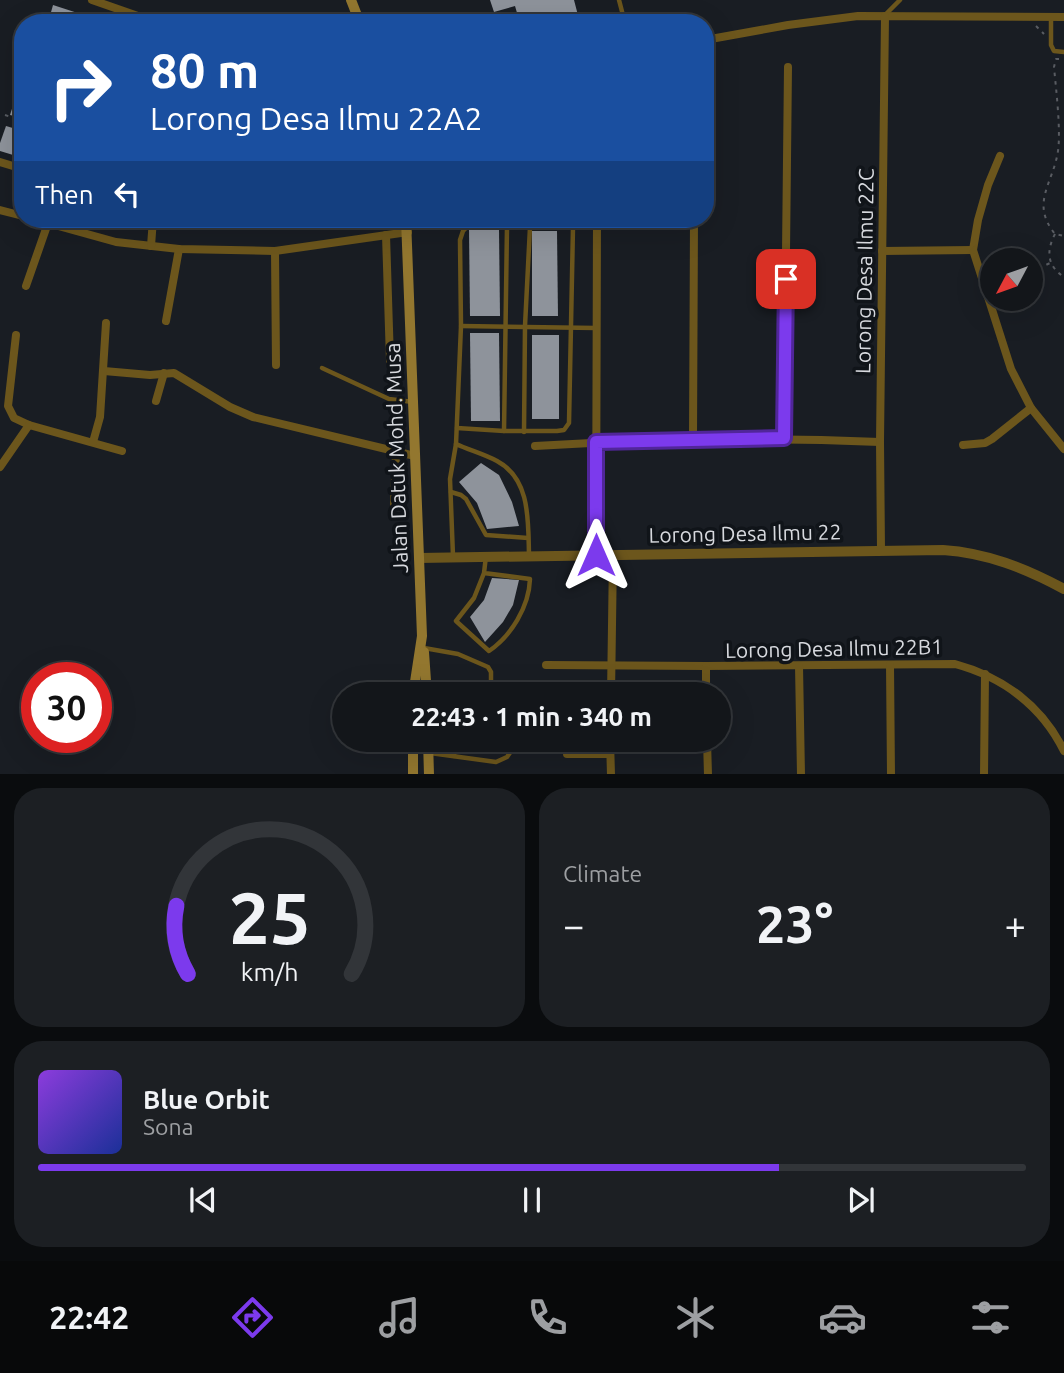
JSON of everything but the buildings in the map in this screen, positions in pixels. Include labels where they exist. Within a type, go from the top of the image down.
[{"type":"main road","name":"Jalan Datuk Mohd. Musa","points":[[407,228],[422,636],[415,682]]},
{"type":"main road","points":[[422,636],[426,682]]},
{"type":"main road","points":[[413,752],[413,774]]},
{"type":"main road","points":[[429,753],[429,774]]},
{"type":"street","points":[[92,0],[107,2],[136,14]]},
{"type":"street","points":[[714,38],[799,23],[858,16],[1064,17]]},
{"type":"street","name":"Lorong Desa Ilmu 22C","points":[[881,549],[881,251],[885,16]]},
{"type":"street","points":[[784,438],[788,67]]},
{"type":"street","points":[[1000,156],[988,185],[973,250],[1011,369],[1031,408],[1064,449]]},
{"type":"street","points":[[26,286],[46,228]]},
{"type":"street","points":[[66,228],[116,242],[151,246],[275,251],[408,232]]},
{"type":"street","points":[[151,246],[152,228]]},
{"type":"street","points":[[596,555],[597,228]]},
{"type":"street","points":[[693,439],[694,228]]},
{"type":"street","points":[[386,235],[390,360]]},
{"type":"street","points":[[166,321],[179,249]]},
{"type":"street","points":[[881,251],[973,250]]},
{"type":"street","points":[[275,251],[276,365]]},
{"type":"street","points":[[93,442],[100,417],[106,323]]},
{"type":"street","points":[[16,335],[8,406],[14,418],[29,425],[122,451]]},
{"type":"street","points":[[104,371],[174,373],[230,407],[253,417],[415,456]]},
{"type":"street","points":[[156,401],[164,373]]},
{"type":"street","points":[[963,445],[985,443],[1031,408]]},
{"type":"street","points":[[0,467],[29,425]]},
{"type":"street","points":[[535,446],[693,439],[784,438],[880,442]]},
{"type":"street","points":[[394,506],[396,453]]},
{"type":"street","name":"Lorong Desa Ilmu 22","points":[[419,558],[943,550],[985,556],[1019,567],[1064,589]]},
{"type":"street","points":[[611,682],[612,555]]},
{"type":"street","name":"Lorong Desa Ilmu 22B1","points":[[546,665],[611,667],[955,664],[985,674],[1031,704],[1051,727],[1064,751]]},
{"type":"street","points":[[890,665],[891,774]]},
{"type":"street","points":[[706,666],[706,682]]},
{"type":"street","points":[[799,666],[801,774]]},
{"type":"street","points":[[984,774],[985,674]]},
{"type":"street","points":[[707,752],[708,774]]},
{"type":"street","points":[[567,754],[610,754],[611,774]]},
{"type":"lane","points":[[885,16],[900,0]]},
{"type":"lane","points":[[1051,17],[1051,45],[1054,51],[1064,52]]},
{"type":"lane","points":[[453,556],[450,479],[457,428],[461,326],[460,240],[466,228]]},
{"type":"lane","points":[[504,431],[508,228]]},
{"type":"lane","points":[[524,432],[530,228]]},
{"type":"lane","points":[[457,428],[556,431],[564,429],[569,422],[573,228]]},
{"type":"lane","points":[[461,326],[596,328]]},
{"type":"lane","points":[[322,368],[389,399],[414,402]]},
{"type":"lane","points":[[456,444],[500,462],[521,484],[528,517],[529,555]]},
{"type":"lane","points":[[451,492],[466,499],[486,535],[528,538]]},
{"type":"lane","points":[[484,573],[530,579],[524,606],[514,625],[489,651],[456,621],[474,598],[484,573],[486,556]]},
{"type":"lane","points":[[424,648],[458,654],[488,667],[491,682]]},
{"type":"lane","points":[[429,753],[500,761],[511,752]]},
{"type":"path","points":[[1025,17],[1045,36]]},
{"type":"path","points":[[1051,55],[1056,59],[1064,59]]},
{"type":"path","points":[[1056,59],[1054,67],[1058,150],[1046,185],[1043,205],[1045,222],[1055,234],[1064,236]]},
{"type":"path","points":[[5,114],[14,118]]},
{"type":"path","points":[[1055,234],[1049,246],[1051,263],[1056,272],[1064,277]]},
{"type":"path","points":[[1043,267],[1051,263]]},
{"type":"route","points":[[596,555],[596,442],[784,438],[786,279]]}]
